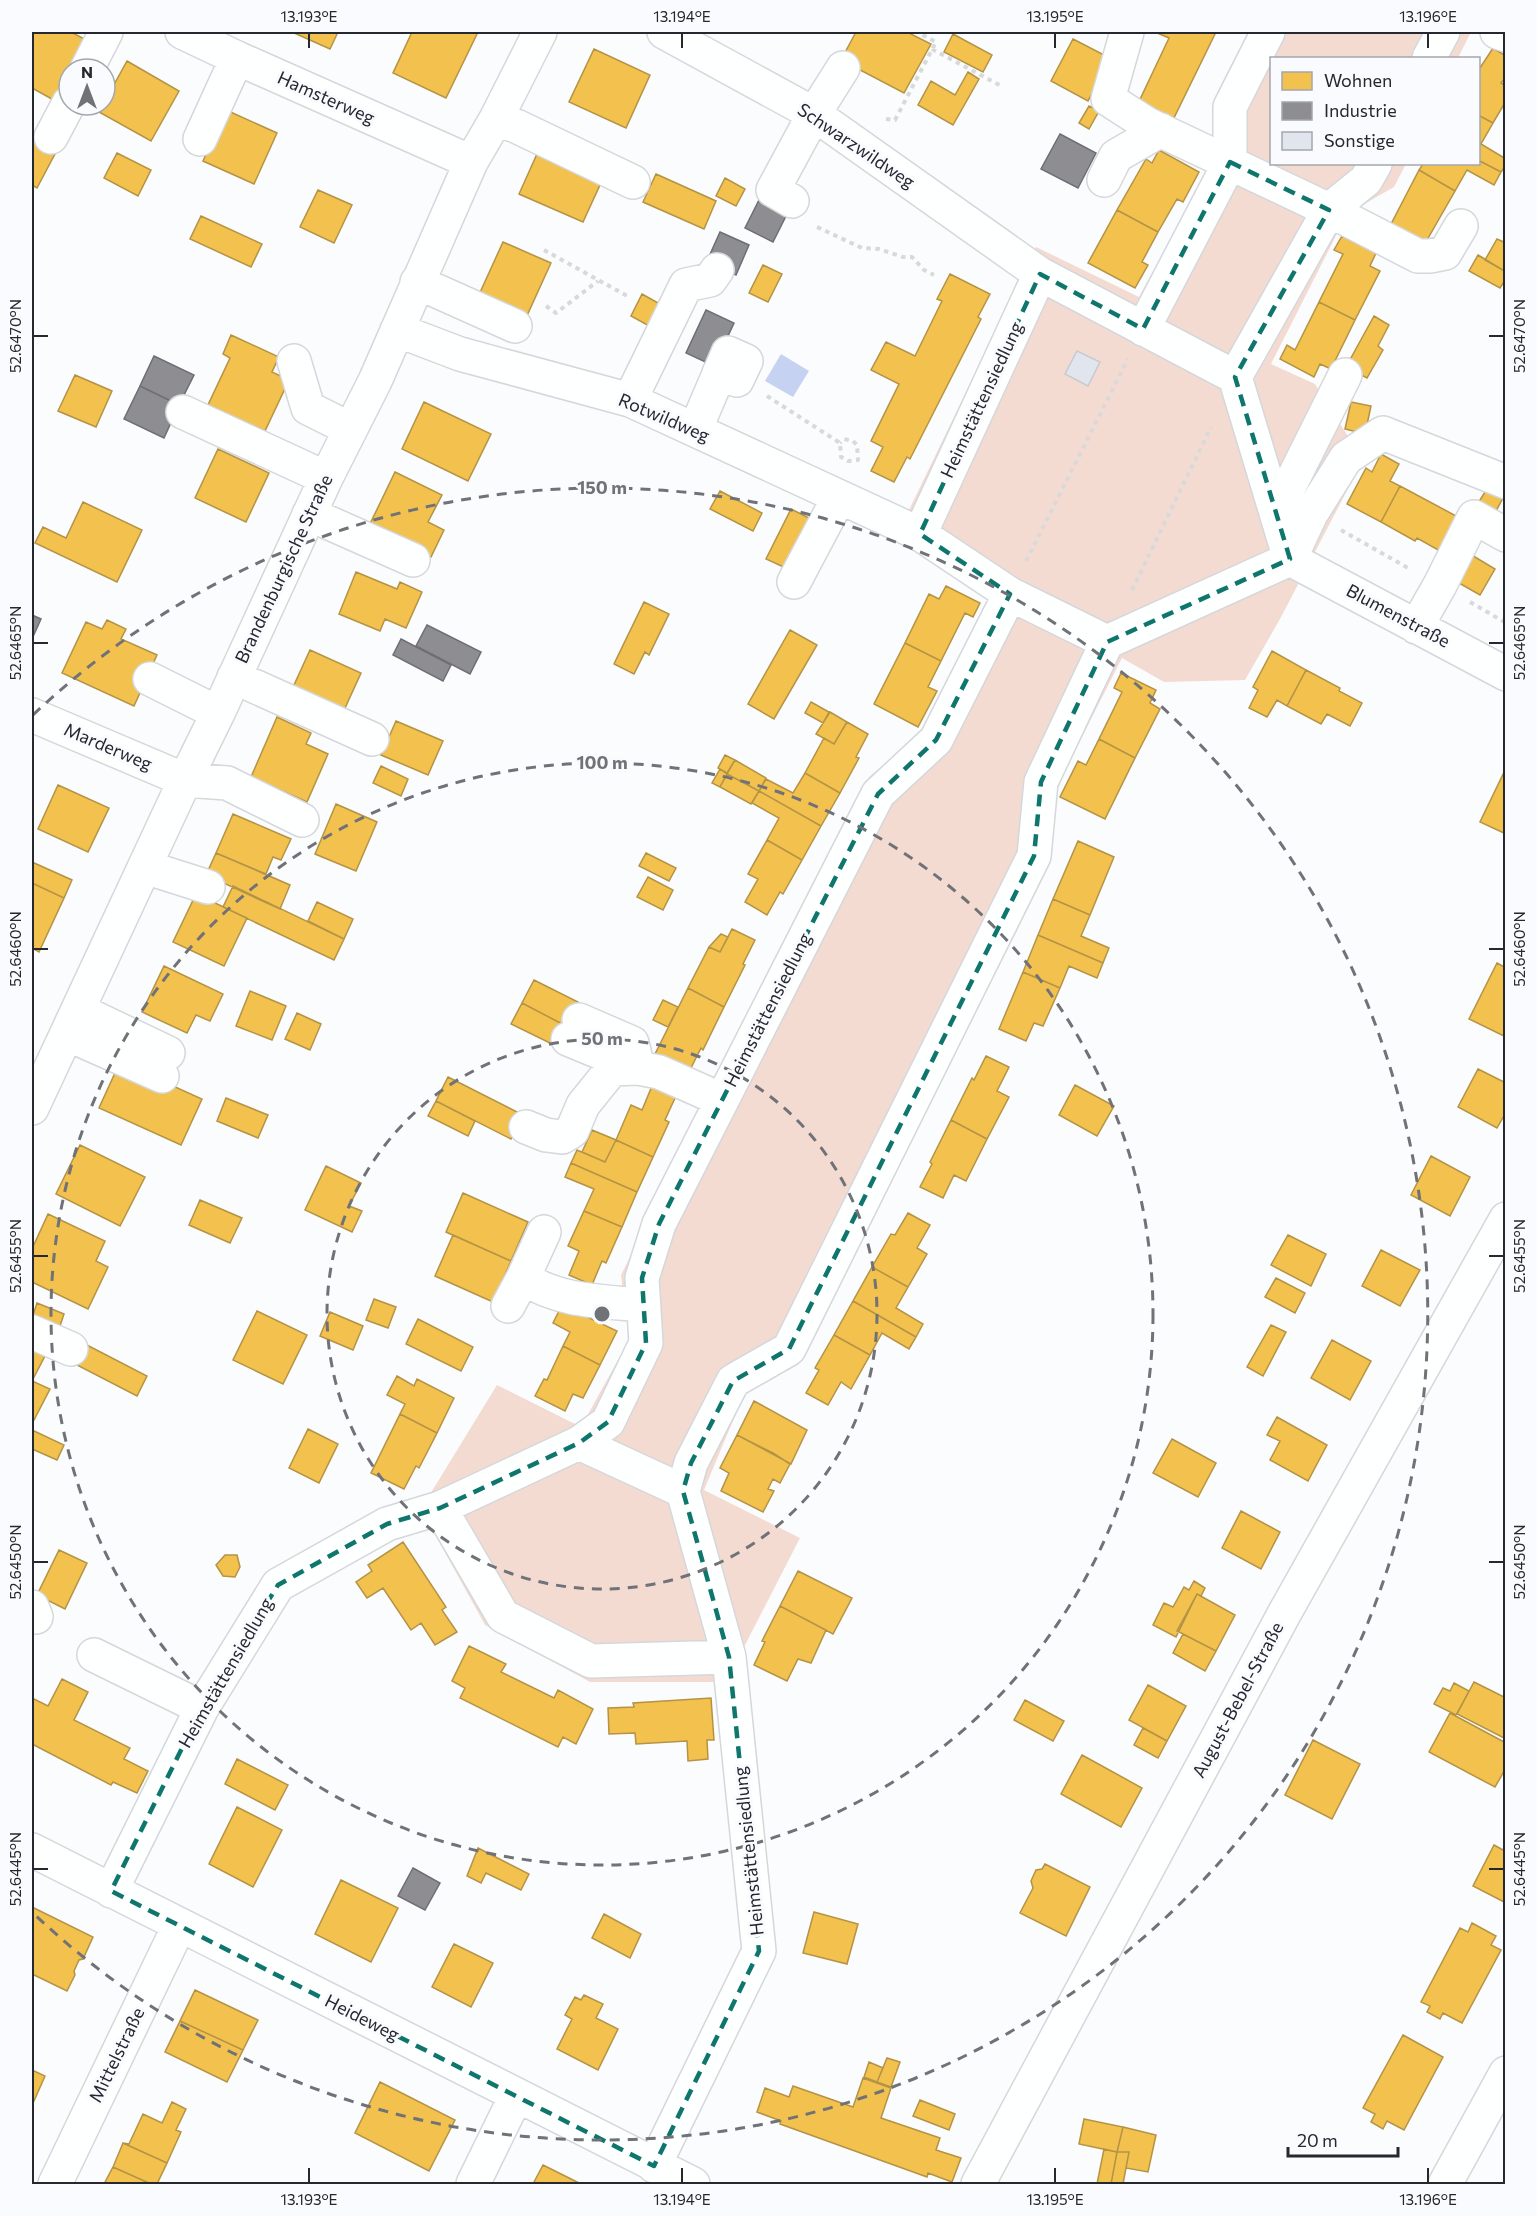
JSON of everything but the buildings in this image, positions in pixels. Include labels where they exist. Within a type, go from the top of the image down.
[{"type":"street","points":[[93,57],[106,32]]},
{"type":"street","name":"Hamsterweg","points":[[182,32],[471,162]]},
{"type":"street","name":"Brandenburgische Straße","points":[[32,1108],[309,514],[375,381],[471,162],[496,119],[540,32]]},
{"type":"street","name":"Schwarzwildweg","points":[[664,32],[814,114],[1040,274]]},
{"type":"street","points":[[1127,32],[1108,99],[1147,124],[1329,210],[1418,256],[1445,253],[1461,226]]},
{"type":"street","points":[[1143,329],[1230,162],[1230,107],[1268,32]]},
{"type":"street","points":[[1430,57],[1443,32]]},
{"type":"street","points":[[1497,32],[1506,35]]},
{"type":"street","points":[[200,139],[237,58]]},
{"type":"street","points":[[773,190],[814,114],[843,68]]},
{"type":"street","points":[[51,137],[62,117]]},
{"type":"street","points":[[496,119],[516,126],[633,182]]},
{"type":"street","points":[[1104,180],[1116,156],[1161,130]]},
{"type":"street","points":[[1235,377],[1329,210],[1366,180],[1374,165]]},
{"type":"street","points":[[630,400],[686,285],[710,280],[717,270]]},
{"type":"street","points":[[1040,274],[1235,377],[1290,559]]},
{"type":"street","name":"Heimstättensiedlung","points":[[920,534],[1040,274]]},
{"type":"street","points":[[417,282],[514,326]]},
{"type":"street","name":"Rotwildweg","points":[[397,330],[460,354],[630,400],[920,534]]},
{"type":"street","points":[[294,361],[308,408],[350,429]]},
{"type":"street","points":[[1276,513],[1345,375]]},
{"type":"street","points":[[695,430],[728,377]]},
{"type":"street","points":[[183,412],[326,478]]},
{"type":"street","points":[[579,1443],[683,1491],[691,1463],[733,1381],[789,1349],[1034,856],[1041,782],[1107,642],[1290,559],[1311,514],[1346,458],[1383,433],[1506,482]]},
{"type":"street","points":[[794,582],[838,497]]},
{"type":"street","points":[[309,514],[413,560]]},
{"type":"street","points":[[1416,627],[1474,517],[1506,535]]},
{"type":"street","points":[[920,534],[1010,594],[1107,642]]},
{"type":"street","name":"Blumenstraße","points":[[1290,559],[1506,674]]},
{"type":"street","name":"Heimstättensiedlung","points":[[111,1891],[202,1708],[278,1585],[387,1524],[440,1508],[579,1443],[608,1422],[646,1343],[642,1278],[659,1224],[878,794],[936,740],[1010,594]]},
{"type":"street","points":[[234,677],[372,739]]},
{"type":"street","points":[[150,679],[218,713]]},
{"type":"street","name":"Marderweg","points":[[32,715],[185,780],[227,783],[302,820]]},
{"type":"street","points":[[145,867],[208,886]]},
{"type":"street","points":[[72,1022],[165,1064]]},
{"type":"street","points":[[574,1029],[632,1044],[638,1068]]},
{"type":"street","points":[[526,1127],[546,1136],[562,1137],[572,1131],[583,1105],[612,1069],[638,1068],[659,1072],[722,1100]]},
{"type":"street","name":"August-Bebel-Straße","points":[[978,2184],[1284,1614],[1506,1219]]},
{"type":"street","points":[[544,1232],[515,1292],[541,1290],[575,1299],[643,1305]]},
{"type":"street","points":[[32,1332],[71,1349]]},
{"type":"street","name":"Heimstättensiedlung","points":[[654,2166],[759,1951],[729,1656],[683,1491]]},
{"type":"street","points":[[440,1508],[503,1616],[591,1661],[729,1656]]},
{"type":"street","points":[[94,1655],[202,1708]]},
{"type":"street","name":"Heideweg","points":[[32,1850],[178,1926],[693,2184]]},
{"type":"street","name":"Mittelstraße","points":[[55,2184],[178,1926]]},
{"type":"street","points":[[1444,2184],[1506,2073]]},
{"type":"street","points":[[473,2184],[516,2096]]},
{"type":"path","points":[[877,119],[895,120],[933,49],[936,42],[917,32]]},
{"type":"path","points":[[933,49],[1003,87]]},
{"type":"path","points":[[773,190],[796,217],[862,248],[879,249],[903,257],[912,257],[924,270],[934,275]]},
{"type":"path","points":[[544,250],[629,297]]},
{"type":"path","points":[[514,326],[531,333],[542,304],[556,313],[598,281]]},
{"type":"path","points":[[1010,594],[1143,329]]},
{"type":"path","points":[[728,377],[785,406],[840,443]]},
{"type":"path","points":[[1107,642],[1235,377]]},
{"type":"path","points":[[844,439],[853,441],[857,445],[858,460],[848,461],[841,457],[840,443],[844,439]]},
{"type":"path","points":[[1311,514],[1506,623]]},
{"type":"highlighted area","points":[[1230,162],[1329,210],[1235,377],[1290,559],[1107,642],[1041,782],[1034,856],[789,1349],[733,1381],[691,1463],[683,1491],[729,1657],[759,1951],[654,2166],[111,1891],[202,1708],[278,1585],[387,1524],[440,1508],[579,1443],[608,1422],[646,1343],[642,1278],[659,1224],[878,794],[936,740],[1010,594],[920,534],[1040,274],[1143,329]]},
{"type":"shaded area","points":[[1248,32],[1471,32],[1458,57],[1270,57],[1270,165],[1405,165],[1394,187],[1347,214],[1271,364],[1315,384],[1363,460],[1280,619],[1245,680],[1164,682],[1122,658],[1049,802],[804,1353],[745,1392],[704,1490],[800,1538],[726,1682],[590,1682],[485,1625],[421,1509],[497,1385],[581,1427],[629,1340],[621,1275],[869,777],[920,735],[994,593],[894,541],[1036,247],[1139,297],[1220,150],[1217,93]]},
{"type":"water","points":[[781,354],[809,371],[793,397],[765,381]]}]
